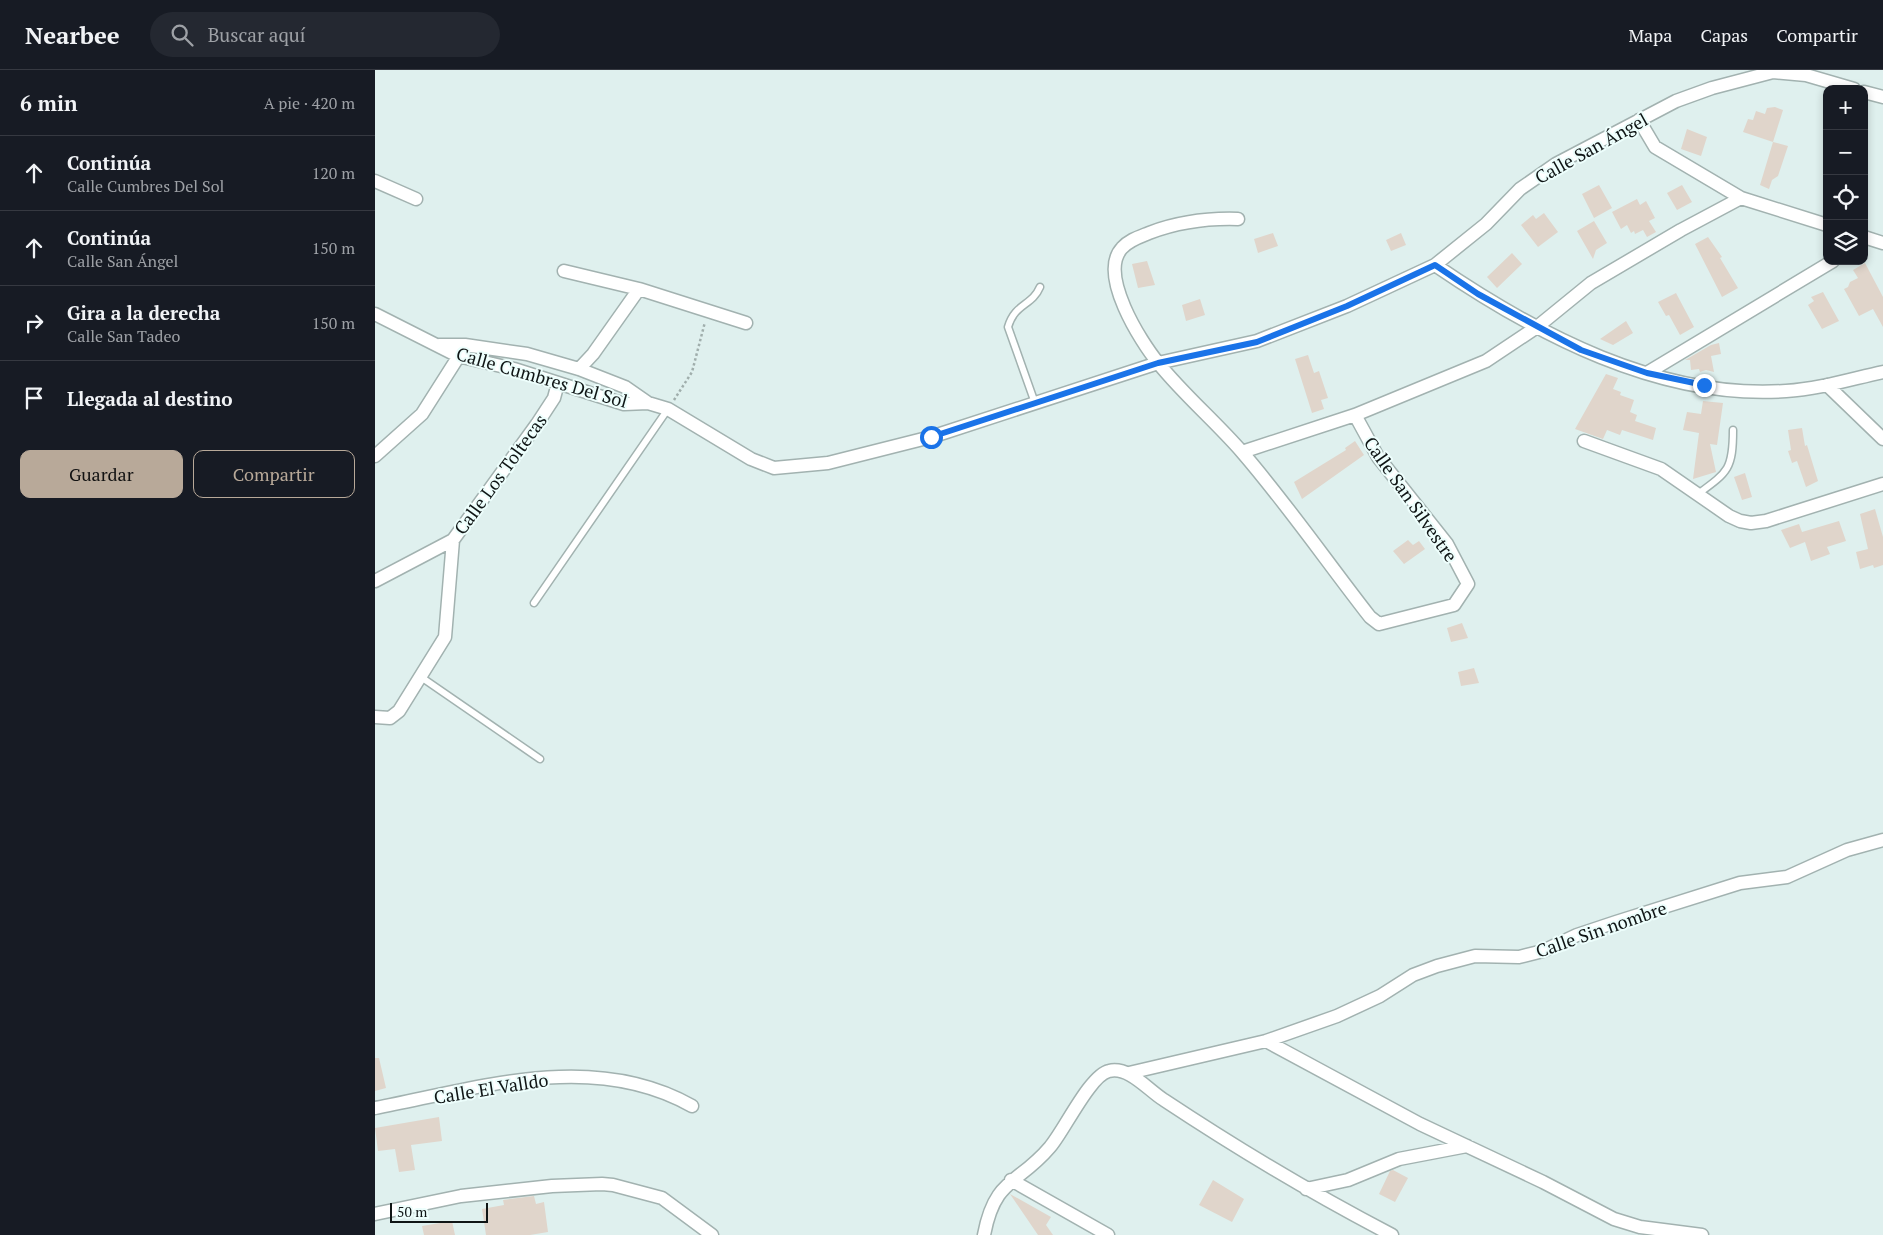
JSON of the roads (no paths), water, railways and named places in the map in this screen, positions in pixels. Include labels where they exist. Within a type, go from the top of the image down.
[{"type":"street","name":"Calle San Ángel","points":[[1158,363],[1257,342],[1347,306],[1435,265],[1486,224],[1537,176],[1676,101],[1712,88],[1773,72],[1806,75],[1840,85]]},
{"type":"street","points":[[1868,93],[1883,97]]},
{"type":"street","points":[[1639,120],[1655,147],[1741,198],[1823,224]]},
{"type":"street","points":[[375,181],[416,199]]},
{"type":"street","points":[[1237,219],[1200,219],[1167,226],[1133,240],[1122,248],[1116,258],[1114,269],[1116,282],[1125,307],[1139,335],[1158,363],[1242,452],[1355,415],[1486,361],[1537,327],[1591,283],[1681,230],[1741,198]]},
{"type":"street","points":[[1868,239],[1883,243]]},
{"type":"street","points":[[1435,265],[1478,294],[1581,350],[1647,373],[1704,385],[1747,391],[1787,391],[1883,372]]},
{"type":"street","points":[[1647,373],[1826,265]]},
{"type":"street","points":[[563,271],[639,290],[746,323]]},
{"type":"street","points":[[579,369],[593,354],[639,290]]},
{"type":"street","name":"Calle Cumbres Del Sol","points":[[375,314],[439,345],[624,404],[648,403]]},
{"type":"street","points":[[375,456],[422,414],[461,351]]},
{"type":"street","name":"Calle Cumbres Del Sol","points":[[461,351],[527,354],[579,369],[625,387],[648,403],[668,409],[751,459],[774,468],[828,463],[931,437],[1158,363]]},
{"type":"street","name":"Calle Los Toltecas","points":[[375,581],[453,540],[537,424],[554,398],[558,383]]},
{"type":"street","points":[[1827,384],[1883,439]]},
{"type":"street","name":"Calle San Silvestre","points":[[1242,452],[1370,616],[1379,624],[1454,605],[1468,584],[1447,544],[1378,457],[1355,415]]},
{"type":"street","points":[[1584,442],[1661,469],[1729,516],[1751,523],[1766,521],[1883,484]]},
{"type":"street","points":[[375,717],[390,718],[399,711],[445,637],[453,540]]},
{"type":"street","name":"Calle Sin nombre","points":[[984,1235],[993,1202],[1011,1180],[1042,1157],[1061,1134],[1097,1077],[1110,1070],[1129,1073],[1266,1042],[1337,1016],[1380,996],[1413,975],[1437,966],[1475,956],[1519,957],[1543,951],[1577,935],[1699,895],[1741,884],[1787,877],[1847,850],[1883,840]]},
{"type":"street","points":[[1266,1042],[1420,1124],[1614,1219],[1640,1227],[1702,1235]]},
{"type":"street","points":[[1129,1073],[1151,1091],[1216,1134],[1306,1189],[1392,1235]]},
{"type":"street","name":"Calle El Valldo","points":[[375,1108],[523,1078],[587,1076],[640,1084],[671,1094],[692,1106]]},
{"type":"street","points":[[1306,1189],[1348,1180],[1399,1160],[1467,1146]]},
{"type":"street","points":[[1011,1180],[1108,1235]]},
{"type":"street","points":[[375,1214],[461,1196],[552,1186],[608,1184],[662,1198],[712,1235]]},
{"type":"lane","points":[[1035,403],[1009,328],[1012,316],[1036,296],[1040,287]]},
{"type":"lane","points":[[534,603],[668,409]]},
{"type":"lane","points":[[1698,494],[1723,475],[1733,457],[1733,430]]},
{"type":"lane","points":[[421,677],[540,759]]}]
